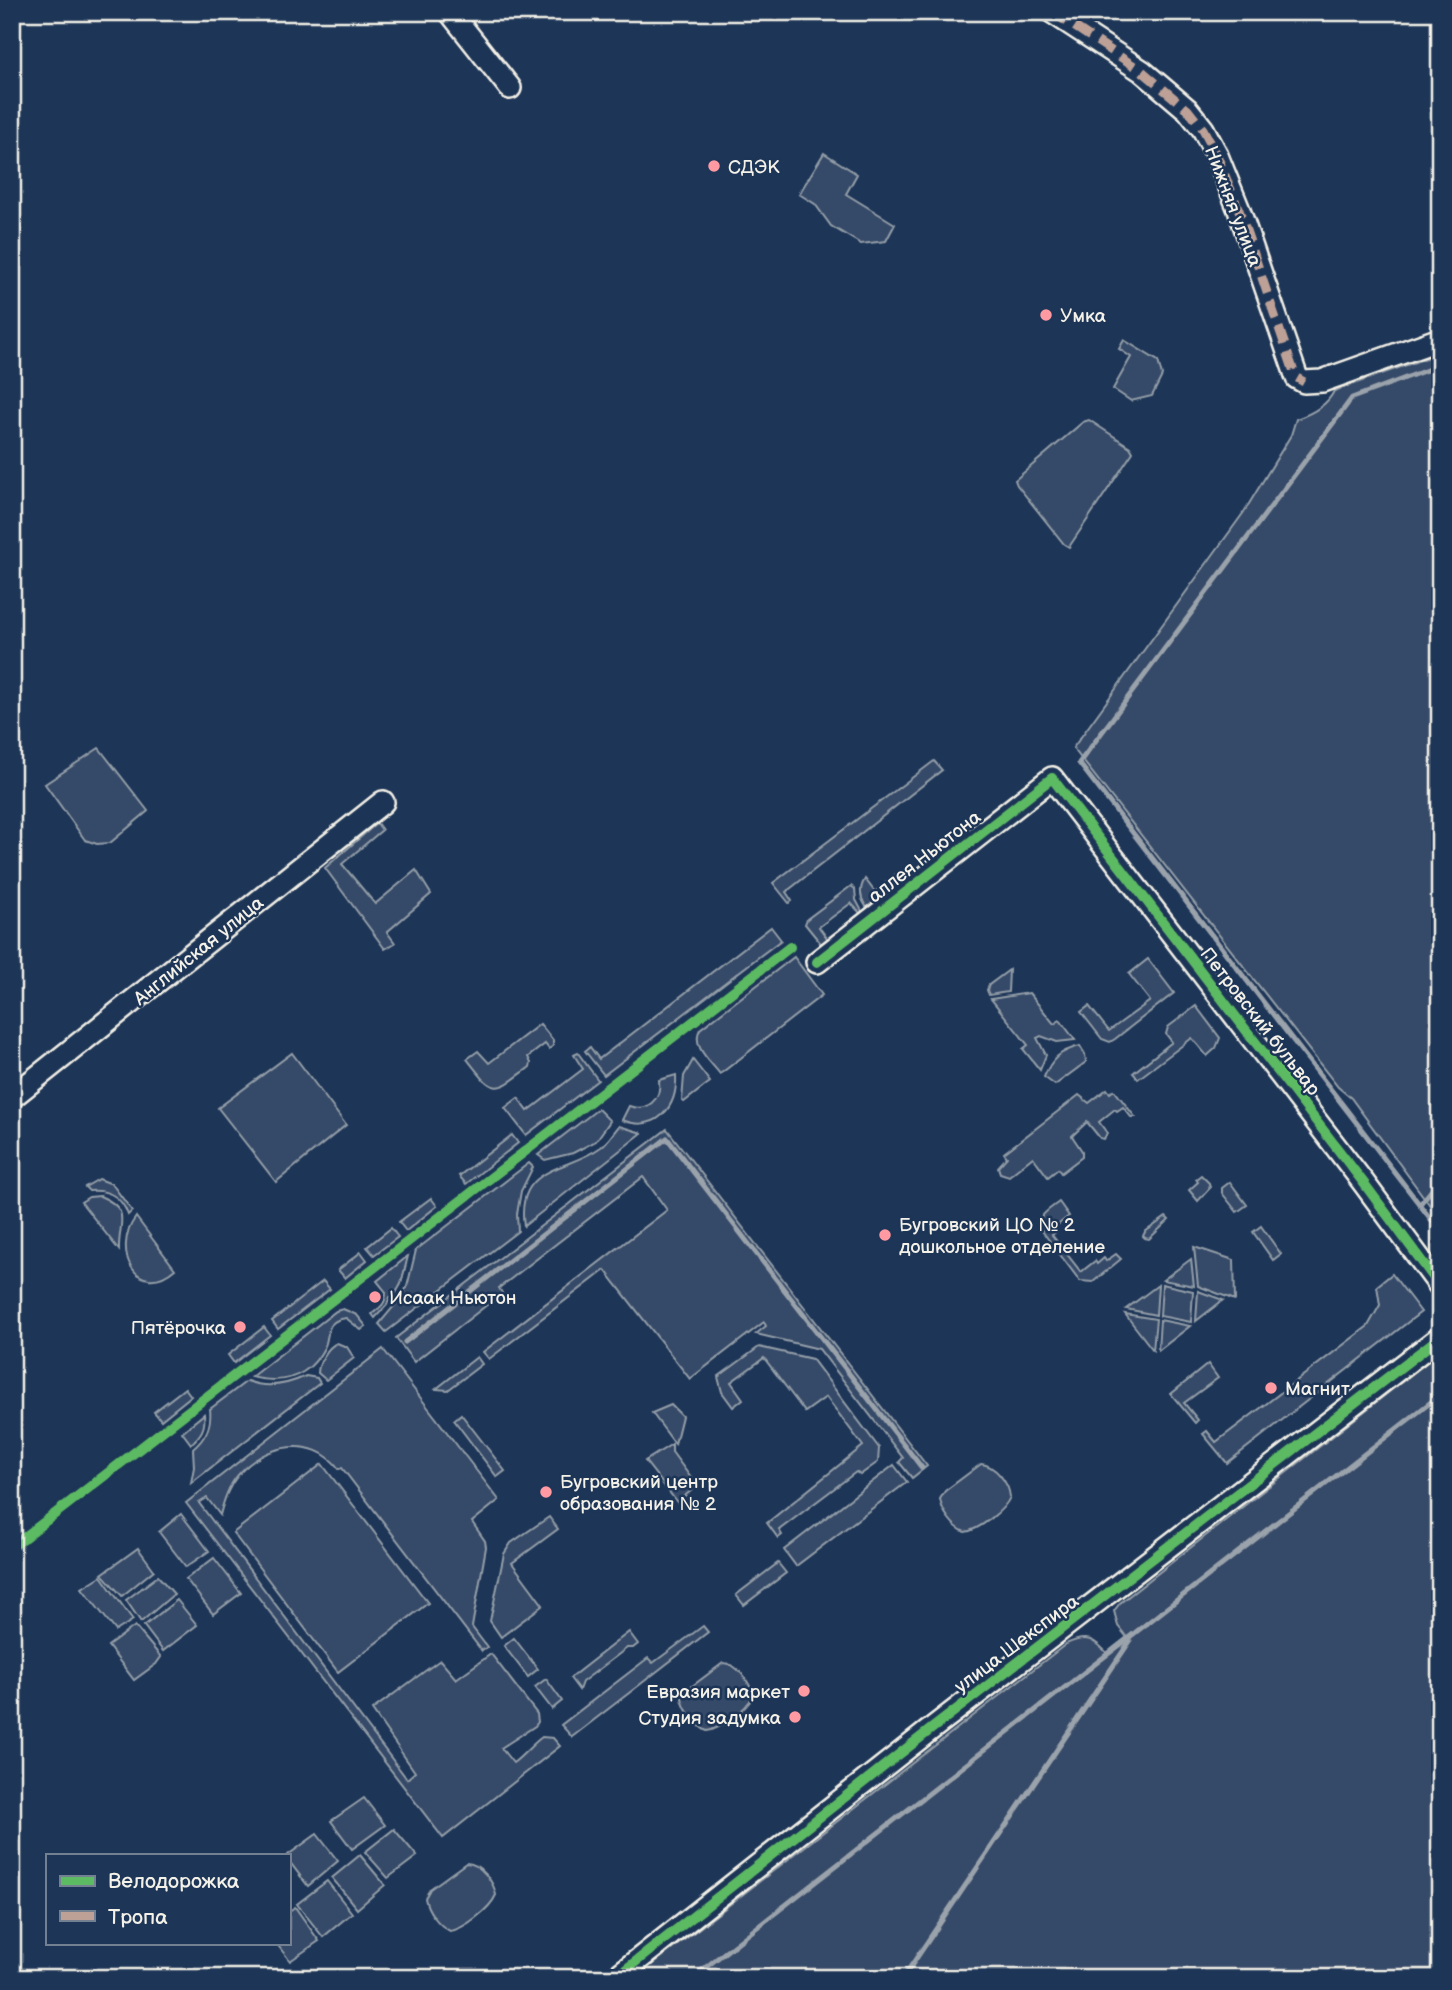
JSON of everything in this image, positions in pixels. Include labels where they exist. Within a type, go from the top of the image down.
[{"type":"street","points":[[450,12],[510,89]]},
{"type":"street","name":"Нижняя улица","points":[[1052,12],[1142,71],[1188,110],[1203,130],[1216,153],[1239,210],[1297,378],[1304,382],[1322,381],[1440,339]]},
{"type":"street","name":"аллея Ньютона","points":[[817,962],[1052,778]]},
{"type":"street","name":"Петровский бульвар","points":[[1052,778],[1440,1286]]},
{"type":"street","name":"Английская улица","points":[[12,1097],[383,802]]},
{"type":"street","name":"улица Шекспира","points":[[615,1978],[930,1730],[1440,1337]]},
{"type":"shaded area","points":[[824,153],[857,174],[846,194],[895,224],[886,241],[861,244],[831,226],[815,204],[799,194]]},
{"type":"shaded area","points":[[1124,340],[1158,361],[1162,376],[1152,396],[1131,401],[1113,389],[1131,357],[1119,349]]},
{"type":"shaded area","points":[[1440,353],[1440,1219],[1351,1098],[1338,1087],[1073,748],[1244,512],[1291,435],[1296,419],[1318,409],[1334,391]]},
{"type":"shaded area","points":[[1089,420],[1130,447],[1133,452],[1069,547],[1015,480],[1083,422]]},
{"type":"shaded area","points":[[99,748],[148,811],[110,843],[97,844],[85,840],[45,784]]},
{"type":"shaded area","points":[[934,761],[942,770],[786,892],[792,901],[789,903],[773,883]]},
{"type":"shaded area","points":[[377,823],[382,830],[342,864],[375,904],[416,870],[431,894],[387,932],[395,943],[385,949],[325,868]]},
{"type":"shaded area","points":[[896,874],[901,885],[869,910],[861,895],[865,879],[875,892]]},
{"type":"shaded area","points":[[851,886],[855,889],[856,900],[863,913],[851,903],[819,927],[827,938],[822,945],[805,924],[807,919]]},
{"type":"shaded area","points":[[771,927],[781,940],[604,1075],[585,1051],[590,1047],[599,1059]]},
{"type":"shaded area","points":[[794,957],[822,995],[720,1074],[700,1047],[700,1029]]},
{"type":"shaded area","points":[[1148,959],[1174,993],[1115,1039],[1110,1042],[1102,1039],[1081,1012],[1089,1006],[1109,1031],[1150,1001],[1129,974]]},
{"type":"shaded area","points":[[1009,970],[1008,992],[989,995],[989,985]]},
{"type":"shaded area","points":[[1029,993],[1054,1024],[1060,1020],[1075,1040],[1057,1042],[1041,1036],[1037,1038],[1046,1055],[1040,1070],[1023,1049],[1028,1045],[991,999]]},
{"type":"shaded area","points":[[1196,1006],[1220,1038],[1216,1048],[1207,1056],[1192,1038],[1138,1079],[1133,1073],[1172,1042],[1166,1034],[1168,1027]]},
{"type":"shaded area","points":[[540,1024],[553,1040],[553,1046],[549,1049],[545,1044],[528,1057],[530,1067],[502,1086],[495,1087],[490,1084],[467,1059],[478,1051],[489,1063]]},
{"type":"shaded area","points":[[1080,1046],[1086,1062],[1055,1085],[1044,1077],[1058,1056]]},
{"type":"shaded area","points":[[292,1053],[346,1125],[276,1182],[218,1108]]},
{"type":"shaded area","points":[[578,1053],[598,1080],[526,1135],[505,1108],[518,1098],[528,1111],[583,1069],[574,1055]]},
{"type":"shaded area","points":[[693,1060],[710,1082],[684,1102],[684,1076]]},
{"type":"shaded area","points":[[676,1075],[673,1098],[662,1115],[645,1123],[622,1120],[629,1106],[647,1106],[656,1099],[659,1080]]},
{"type":"shaded area","points":[[1107,1089],[1110,1093],[1114,1090],[1135,1117],[1131,1117],[1123,1107],[1117,1111],[1115,1109],[1099,1122],[1107,1133],[1104,1139],[1100,1138],[1087,1122],[1072,1136],[1082,1151],[1082,1157],[1061,1173],[1058,1169],[1048,1177],[1033,1157],[1009,1176],[1000,1173],[998,1167],[1007,1157],[1004,1153],[1079,1095],[1089,1103]]},
{"type":"shaded area","points":[[598,1109],[610,1121],[596,1141],[573,1153],[545,1160],[538,1155]]},
{"type":"shaded area","points":[[619,1126],[642,1133],[524,1226],[523,1206],[527,1191],[535,1181],[601,1147]]},
{"type":"shaded area","points":[[667,1129],[927,1466],[912,1478],[899,1462],[903,1458],[819,1349],[756,1334],[766,1326],[764,1322],[690,1379],[605,1270],[489,1359],[483,1352],[667,1210],[643,1177],[499,1288],[502,1293],[414,1362],[396,1338]]},
{"type":"shaded area","points":[[512,1135],[518,1143],[466,1184],[459,1176]]},
{"type":"shaded area","points":[[529,1163],[533,1167],[521,1191],[517,1214],[518,1231],[386,1332],[379,1324],[407,1287],[416,1250]]},
{"type":"shaded area","points":[[1201,1175],[1210,1188],[1198,1201],[1189,1190]]},
{"type":"shaded area","points":[[99,1179],[112,1184],[132,1211],[128,1215],[118,1199],[102,1191],[89,1191],[85,1187]]},
{"type":"shaded area","points":[[1230,1182],[1247,1205],[1237,1212],[1222,1193],[1222,1188]]},
{"type":"shaded area","points":[[100,1196],[110,1201],[120,1212],[122,1218],[119,1250],[81,1202],[89,1197]]},
{"type":"shaded area","points":[[431,1198],[437,1206],[406,1231],[399,1222]]},
{"type":"shaded area","points":[[1059,1202],[1069,1216],[1055,1227],[1057,1231],[1052,1235],[1081,1272],[1095,1261],[1097,1264],[1104,1258],[1106,1261],[1116,1254],[1121,1259],[1093,1282],[1080,1281],[1039,1227],[1043,1216]]},
{"type":"shaded area","points":[[136,1217],[175,1269],[162,1277],[150,1279],[140,1276],[127,1257],[129,1230]]},
{"type":"shaded area","points":[[1166,1217],[1169,1220],[1149,1239],[1143,1236],[1145,1232]]},
{"type":"shaded area","points":[[1261,1226],[1281,1254],[1273,1260],[1253,1232]]},
{"type":"shaded area","points":[[391,1228],[398,1237],[374,1255],[367,1247]]},
{"type":"shaded area","points":[[1194,1247],[1234,1260],[1235,1300],[1198,1286]]},
{"type":"shaded area","points":[[361,1252],[367,1260],[345,1278],[338,1270]]},
{"type":"shaded area","points":[[408,1256],[401,1284],[393,1298],[390,1297],[387,1305],[375,1318],[372,1314],[382,1305],[386,1292],[377,1281]]},
{"type":"shaded area","points":[[1191,1259],[1194,1286],[1163,1280]]},
{"type":"shaded area","points":[[1392,1274],[1421,1312],[1227,1463],[1203,1434],[1207,1431],[1216,1442],[1368,1326],[1380,1305],[1377,1286]]},
{"type":"shaded area","points":[[323,1281],[330,1289],[278,1329],[272,1321]]},
{"type":"shaded area","points":[[1162,1284],[1193,1291],[1191,1322],[1160,1316]]},
{"type":"shaded area","points":[[1158,1285],[1156,1315],[1126,1309]]},
{"type":"shaded area","points":[[1198,1291],[1223,1300],[1196,1321]]},
{"type":"shaded area","points":[[343,1309],[357,1315],[366,1326],[361,1330],[346,1318],[338,1320],[330,1327],[319,1357],[303,1372],[285,1379],[251,1377],[336,1311]]},
{"type":"shaded area","points":[[1125,1314],[1156,1319],[1153,1350]]},
{"type":"shaded area","points":[[1160,1320],[1190,1326],[1158,1351]]},
{"type":"shaded area","points":[[264,1327],[270,1335],[234,1363],[228,1355]]},
{"type":"shaded area","points":[[337,1343],[347,1347],[354,1358],[326,1380],[318,1373],[320,1365],[327,1352]]},
{"type":"shaded area","points":[[759,1347],[812,1359],[879,1448],[878,1462],[860,1475],[856,1472],[779,1530],[782,1535],[778,1538],[767,1523],[863,1446],[826,1397],[805,1412],[764,1358],[731,1382],[743,1399],[733,1407],[722,1392],[718,1377]]},
{"type":"shaded area","points":[[383,1349],[499,1500],[472,1522],[486,1547],[472,1627],[487,1647],[482,1651],[342,1468],[339,1469],[329,1458],[316,1451],[289,1447],[275,1450],[249,1464],[238,1475],[227,1494],[220,1515],[207,1498],[199,1503],[407,1779],[415,1772],[372,1710],[440,1660],[456,1679],[491,1654],[537,1714],[538,1722],[535,1726],[501,1748],[513,1763],[542,1737],[553,1738],[560,1746],[443,1838],[186,1503]]},
{"type":"shaded area","points":[[1440,1352],[1440,1978],[635,1978],[1066,1644],[1080,1639],[1090,1640],[1109,1655],[1129,1640],[1118,1626],[1114,1611],[1120,1603]]},
{"type":"shaded area","points":[[477,1357],[482,1364],[448,1390],[436,1389]]},
{"type":"shaded area","points":[[1208,1364],[1218,1378],[1184,1403],[1198,1420],[1195,1423],[1171,1394]]},
{"type":"shaded area","points":[[306,1376],[317,1378],[320,1383],[191,1483],[193,1449],[207,1431],[210,1409],[247,1381],[277,1385]]},
{"type":"shaded area","points":[[185,1388],[191,1396],[161,1420],[154,1412]]},
{"type":"shaded area","points":[[671,1405],[682,1416],[675,1444],[652,1413]]},
{"type":"shaded area","points":[[204,1414],[202,1431],[191,1444],[182,1432]]},
{"type":"shaded area","points":[[461,1414],[505,1471],[497,1477],[454,1420]]},
{"type":"shaded area","points":[[672,1444],[672,1452],[697,1486],[677,1502],[645,1461]]},
{"type":"shaded area","points":[[322,1464],[428,1603],[338,1672],[233,1533]]},
{"type":"shaded area","points":[[981,1464],[1000,1476],[1010,1497],[991,1519],[965,1532],[956,1527],[949,1518],[940,1499],[945,1491]]},
{"type":"shaded area","points":[[894,1465],[907,1482],[796,1566],[784,1550]]},
{"type":"shaded area","points":[[181,1514],[209,1551],[186,1567],[159,1532]]},
{"type":"shaded area","points":[[549,1517],[558,1529],[512,1563],[543,1605],[501,1637],[490,1621],[504,1554],[511,1543]]},
{"type":"shaded area","points":[[138,1548],[154,1570],[122,1596],[102,1574]]},
{"type":"shaded area","points":[[214,1558],[241,1593],[213,1614],[186,1579]]},
{"type":"shaded area","points":[[778,1563],[786,1573],[744,1605],[736,1595]]},
{"type":"shaded area","points":[[101,1576],[133,1620],[116,1631],[82,1588]]},
{"type":"shaded area","points":[[158,1576],[174,1594],[141,1622],[126,1600]]},
{"type":"shaded area","points":[[177,1600],[197,1625],[163,1651],[144,1626]]},
{"type":"shaded area","points":[[135,1626],[161,1657],[134,1680],[108,1646]]},
{"type":"shaded area","points":[[703,1626],[708,1632],[572,1737],[561,1725],[648,1658],[653,1663]]},
{"type":"shaded area","points":[[629,1632],[638,1644],[627,1648],[582,1682],[579,1690],[570,1678]]},
{"type":"shaded area","points":[[514,1638],[538,1669],[528,1677],[504,1646]]},
{"type":"shaded area","points":[[723,1663],[733,1666],[742,1675],[753,1696],[733,1718],[707,1731],[691,1717],[682,1698],[687,1690]]},
{"type":"shaded area","points":[[546,1679],[562,1701],[552,1709],[535,1687]]},
{"type":"shaded area","points":[[364,1798],[385,1825],[352,1849],[331,1821]]},
{"type":"shaded area","points":[[394,1829],[417,1856],[388,1878],[365,1852]]},
{"type":"shaded area","points":[[317,1834],[338,1861],[308,1886],[290,1862],[289,1854]]},
{"type":"shaded area","points":[[360,1855],[385,1885],[357,1909],[332,1878]]},
{"type":"shaded area","points":[[466,1863],[476,1866],[486,1874],[496,1895],[476,1917],[450,1931],[434,1917],[425,1898],[430,1889]]},
{"type":"shaded area","points":[[327,1881],[352,1913],[323,1937],[297,1904]]},
{"type":"shaded area","points":[[295,1907],[319,1941],[290,1961],[277,1944],[290,1944],[290,1910]]},
{"type":"waterway","points":[[1440,365],[1352,398],[1079,763],[1440,1231]]},
{"type":"waterway","points":[[405,1342],[667,1138],[922,1468]]},
{"type":"waterway","points":[[1420,1204],[1440,1180]]},
{"type":"waterway","points":[[692,1978],[1440,1395]]},
{"type":"waterway","points":[[903,1978],[1130,1641]]},
{"type":"marked path","points":[[1052,12],[1142,71],[1188,110],[1203,129],[1216,153],[1239,210],[1294,372],[1297,378],[1304,382]]},
{"type":"cycle path","points":[[817,962],[1052,778],[1440,1286]]},
{"type":"cycle path","points":[[12,1547],[790,947]]},
{"type":"cycle path","points":[[615,1978],[930,1730],[1440,1337]]},
{"type":"place","name":"СДЭК","points":[[714,166]]},
{"type":"place","name":"Умка","points":[[1046,315]]},
{"type":"place","name":"Бугровский ЦО № 2 дошкольное отделение","points":[[885,1235]]},
{"type":"place","name":"Исаак Ньютон","points":[[375,1297]]},
{"type":"place","name":"Пятёрочка","points":[[240,1327]]},
{"type":"place","name":"Магнит","points":[[1271,1388]]},
{"type":"place","name":"Бугровский центр образования № 2","points":[[546,1492]]},
{"type":"place","name":"Евразия маркет","points":[[804,1691]]},
{"type":"place","name":"Студия задумка","points":[[795,1717]]}]
